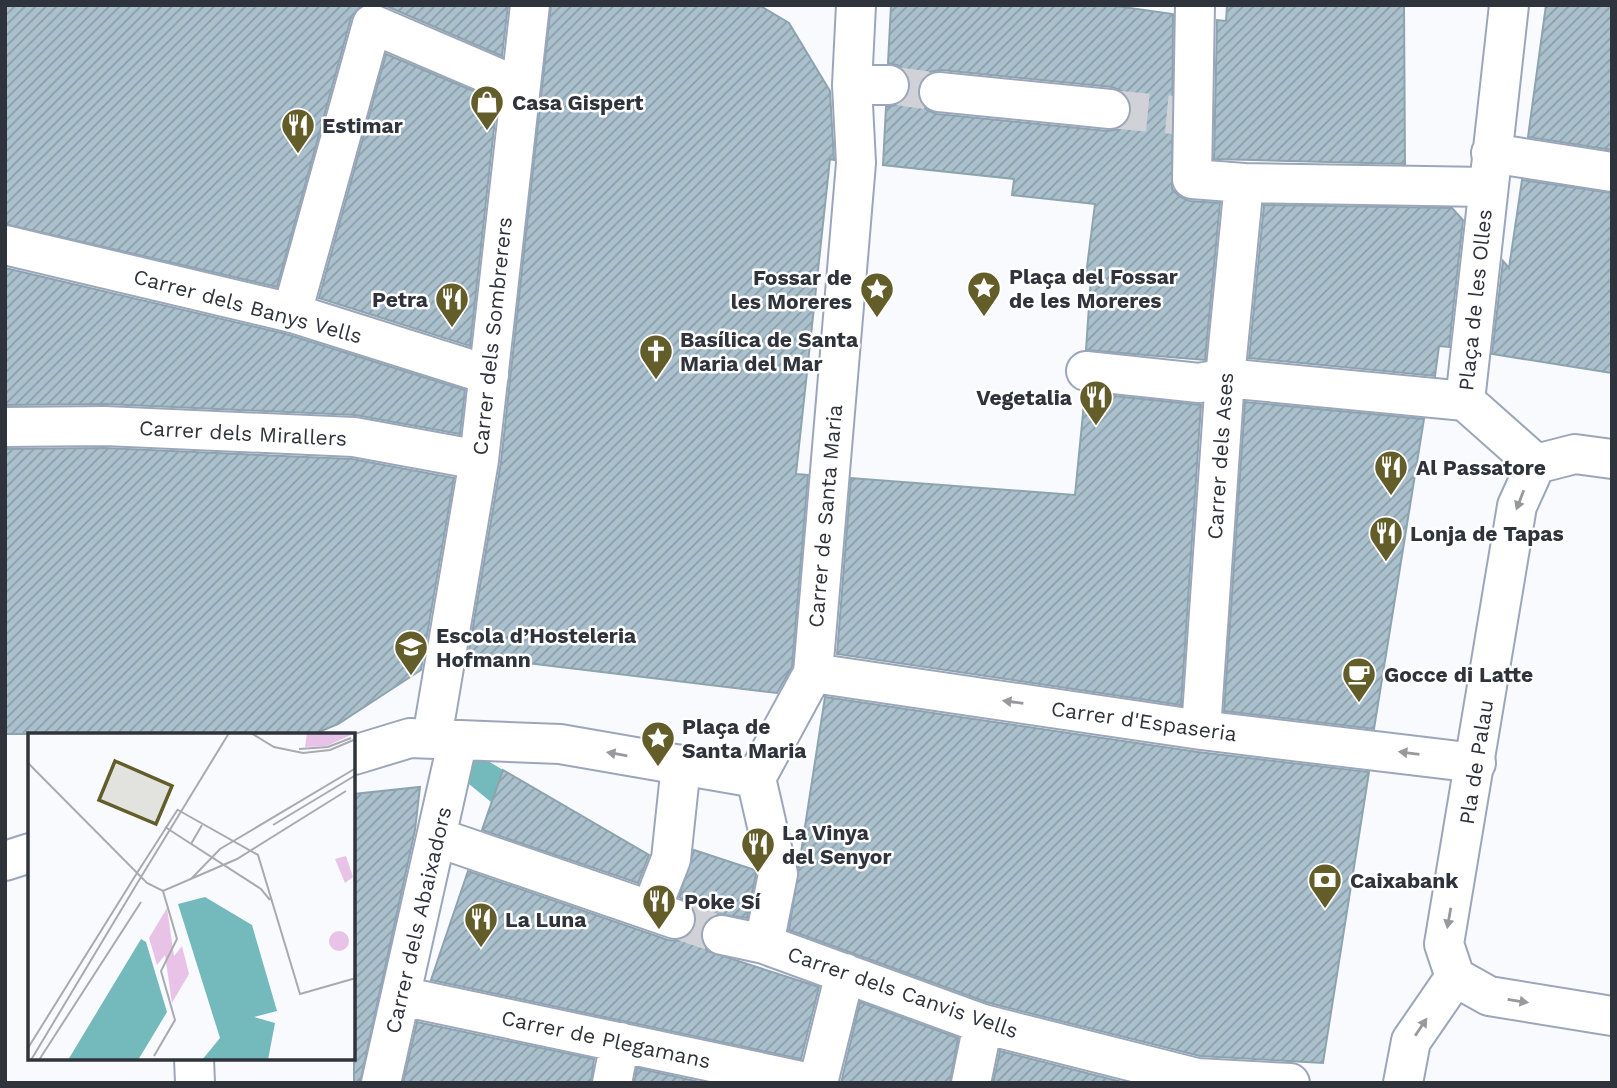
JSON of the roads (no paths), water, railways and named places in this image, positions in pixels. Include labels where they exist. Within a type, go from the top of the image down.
[{"type":"street","name":"Carrer dels Sombrerers","points":[[432,744],[479,460],[530,5]]},
{"type":"street","name":"Carrer de Santa Maria","points":[[808,684],[856,163],[871,85],[856,5]]},
{"type":"street","name":"Plaça de les Olles","points":[[1195,5],[1192,179],[1244,183],[1406,185],[1489,170]]},
{"type":"street","name":"Plaça de les Olles","points":[[1509,5],[1465,401],[1536,464]]},
{"type":"street","points":[[292,313],[372,24],[519,87]]},
{"type":"street","points":[[939,92],[1110,109]]},
{"type":"street","points":[[1489,170],[1612,172]]},
{"type":"street","name":"Carrer dels Ases","points":[[1201,730],[1225,378],[1244,183]]},
{"type":"street","name":"Carrer dels Banys Vells","points":[[5,245],[292,313],[489,375]]},
{"type":"street","points":[[1086,371],[1199,383],[1225,378],[1465,401]]},
{"type":"street","name":"Carrer dels Mirallers","points":[[5,427],[105,426],[354,437],[479,460]]},
{"type":"street","points":[[1536,464],[1575,454],[1612,459]]},
{"type":"street","name":"Pla de Palau","points":[[1455,977],[1444,944],[1517,506],[1536,464]]},
{"type":"street","points":[[764,944],[778,874],[756,778],[808,684]]},
{"type":"street","name":"Carrer d'Espaseria","points":[[808,684],[1476,763]]},
{"type":"street","points":[[355,755],[432,744],[560,744],[756,778]]},
{"type":"street","name":"Carrer dels Abaixadors","points":[[381,1083],[436,837],[432,744]]},
{"type":"street","points":[[436,837],[663,914],[681,765]]},
{"type":"street","points":[[5,861],[28,854]]},
{"type":"street","name":"Carrer dels Canvis Vells","points":[[722,934],[764,944],[983,1024],[1197,1080],[1290,1083]]},
{"type":"street","points":[[818,1083],[845,974]]},
{"type":"street","points":[[1403,1083],[1412,1041],[1455,977],[1489,996],[1612,1016]]},
{"type":"street","name":"Carrer de Plegamans","points":[[401,996],[811,1083]]},
{"type":"street","points":[[971,1083],[983,1024]]},
{"type":"street","points":[[612,1083],[620,1042]]},
{"type":"street","points":[[194,1060],[195,1083]]},
{"type":"water","points":[[473,752],[503,770],[485,820],[491,802],[469,784]]},
{"type":"tunnel","points":[[889,85],[939,92]]},
{"type":"tunnel","points":[[1110,109],[1195,117]]},
{"type":"tunnel","points":[[675,919],[722,935]]},
{"type":"place","name":"Casa Gispert","points":[[487,132]]},
{"type":"place","name":"Estimar","points":[[298,155]]},
{"type":"place","name":"Plaça del Fossar de les Moreres","points":[[984,318]]},
{"type":"place","name":"Fossar de les Moreres","points":[[877,319]]},
{"type":"place","name":"Petra","points":[[452,329]]},
{"type":"place","name":"Basílica de Santa Maria del Mar","points":[[656,381]]},
{"type":"place","name":"Vegetalia","points":[[1096,427]]},
{"type":"place","name":"Al Passatore","points":[[1391,497]]},
{"type":"place","name":"Lonja de Tapas","points":[[1386,563]]},
{"type":"place","name":"Escola d’Hosteleria Hofmann","points":[[411,677]]},
{"type":"place","name":"Gocce di Latte","points":[[1359,704]]},
{"type":"place","name":"Plaça de Santa Maria","points":[[658,768]]},
{"type":"place","name":"La Vinya del Senyor","points":[[758,874]]},
{"type":"place","name":"Caixabank","points":[[1325,910]]},
{"type":"place","name":"Poke Sí","points":[[659,931]]},
{"type":"place","name":"La Luna","points":[[481,949]]}]
